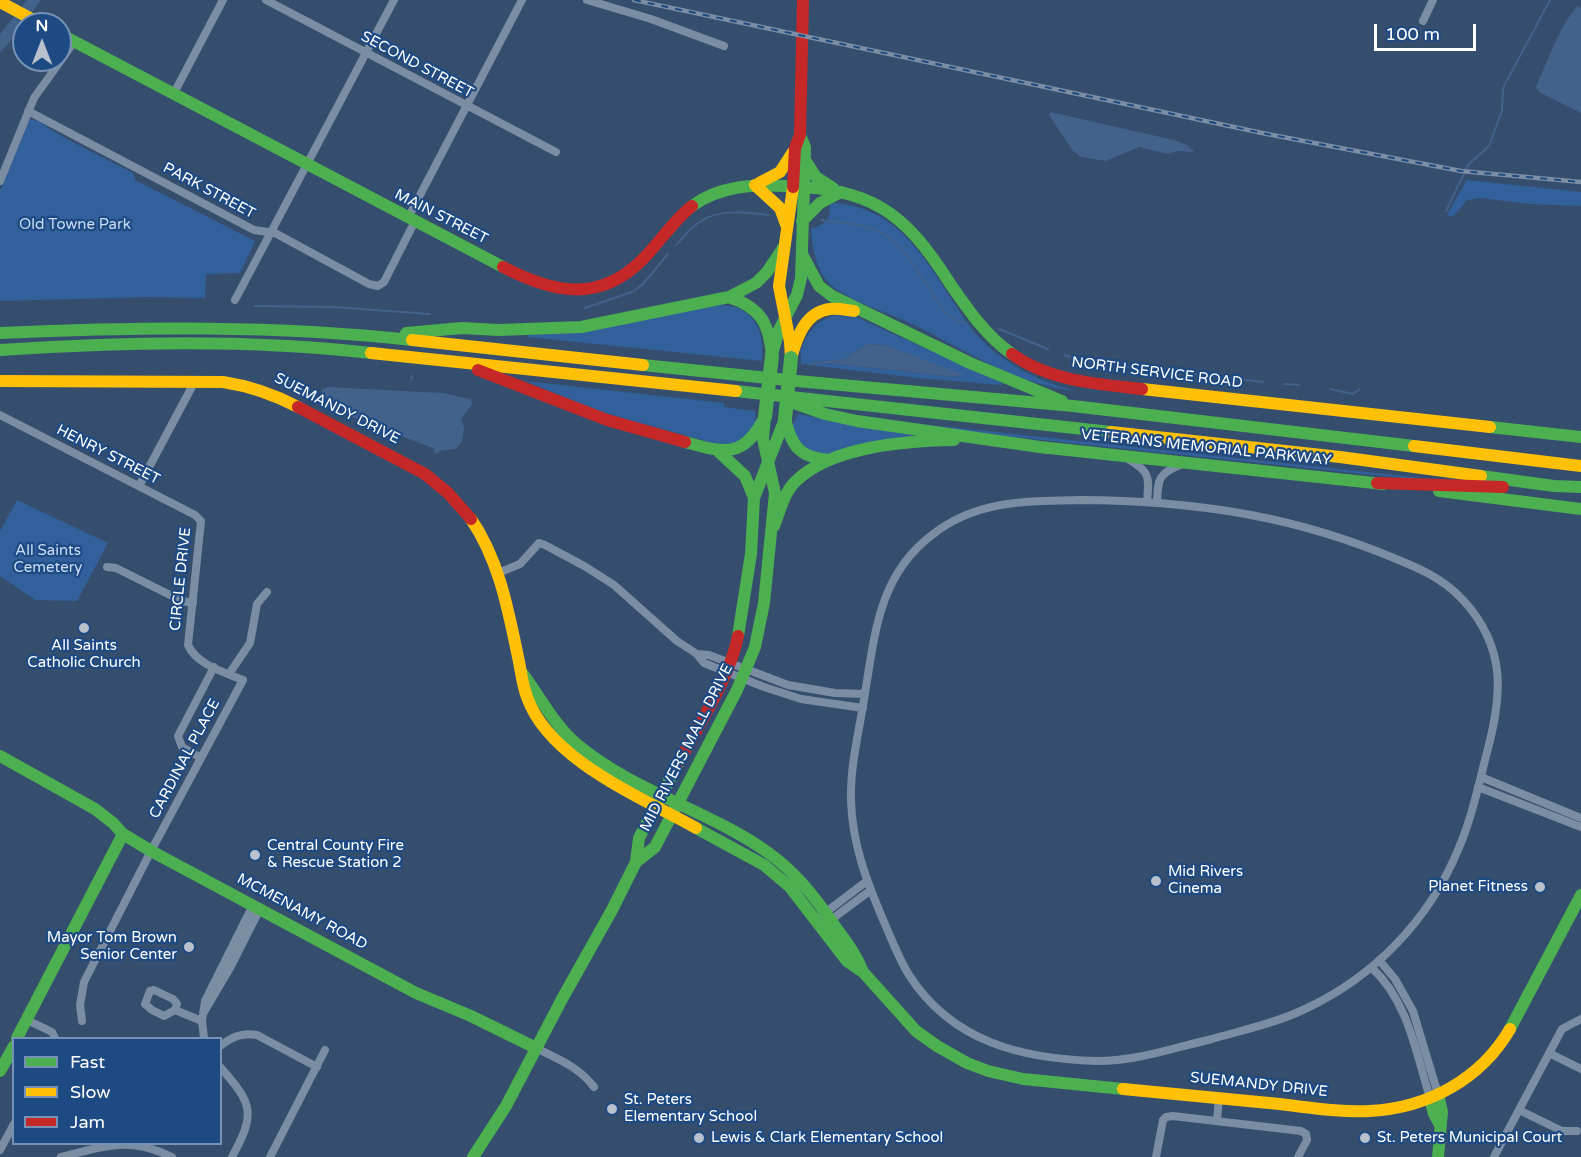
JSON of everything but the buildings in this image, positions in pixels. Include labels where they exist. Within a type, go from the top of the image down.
[{"type":"main road","name":"MID RIVERS MALL DRIVE","points":[[636,862],[655,847],[744,674],[755,647],[760,626],[775,493],[763,439],[772,356],[779,330],[801,278],[802,221],[798,141],[803,0]]},
{"type":"main road","points":[[0,2],[19,12]]},
{"type":"main road","name":"MAIN STREET","points":[[74,42],[541,286],[560,290],[582,291],[601,286],[629,272],[644,259],[680,217],[700,200],[734,187],[755,185],[799,188]]},
{"type":"main road","name":"MID RIVERS MALL DRIVE","points":[[473,1157],[499,1119],[612,910],[636,862],[639,838],[727,668],[736,646],[751,554],[754,498],[785,419],[791,358],[786,317],[779,286],[780,270],[805,160],[805,147],[798,141]]},
{"type":"main road","points":[[373,336],[462,328],[509,330],[581,327],[729,297],[756,283],[766,272],[787,239],[780,207],[755,185],[780,172],[798,141]]},
{"type":"main road","points":[[805,160],[816,177],[841,192]]},
{"type":"main road","name":"NORTH SERVICE ROAD","points":[[799,188],[841,192],[865,199],[893,212],[928,250],[971,313],[993,339],[1020,360],[1051,375],[1103,386],[1581,437]]},
{"type":"main road","points":[[802,221],[820,203],[841,192]]},
{"type":"main road","points":[[802,254],[819,286],[832,296],[970,363],[1073,406]]},
{"type":"main road","points":[[729,297],[747,303],[759,313],[770,334],[772,356]]},
{"type":"main road","points":[[791,358],[801,329],[817,313],[829,309],[863,312]]},
{"type":"main road","points":[[0,333],[186,327],[373,336],[796,381],[1073,406],[1581,466]]},
{"type":"main road","points":[[0,350],[108,344],[256,345],[367,352],[1340,457],[1554,486],[1581,487]]},
{"type":"main road","points":[[458,363],[607,420],[718,451],[732,450],[747,444],[756,435],[765,417]]},
{"type":"main road","name":"SUEMANDY DRIVE","points":[[0,381],[195,381],[246,385],[275,395],[425,474],[443,487],[470,516],[490,550],[498,573],[523,674],[524,690],[538,719],[569,754],[588,768],[736,833],[775,858],[804,884],[847,961],[863,972],[916,1031],[951,1055],[978,1068],[1023,1079],[1365,1112],[1408,1106],[1453,1086],[1485,1062],[1502,1042],[1517,1018],[1581,895]]},
{"type":"main road","points":[[772,395],[825,414],[857,421],[1047,448]]},
{"type":"main road","points":[[785,419],[789,436],[796,449],[814,459],[829,460]]},
{"type":"main road","name":"VETERANS MEMORIAL PARKWAY","points":[[771,532],[788,493],[796,481],[811,469],[829,460],[898,443],[927,440],[957,440],[1047,448],[1377,483],[1581,509]]},
{"type":"main road","points":[[718,451],[738,466],[751,486],[754,498]]},
{"type":"main road","points":[[1377,483],[1526,488],[1554,486]]},
{"type":"main road","name":"MCMENAMY ROAD","points":[[0,756],[95,809],[123,834],[151,851],[416,993],[471,1016],[536,1048]]},
{"type":"main road","points":[[18,1037],[123,834]]},
{"type":"main road","points":[[0,1071],[12,1050]]},
{"type":"main road","points":[[1434,1096],[1434,1114],[1440,1125],[1438,1157]]},
{"type":"street","points":[[173,95],[224,0]]},
{"type":"street","name":"SECOND STREET","points":[[266,0],[556,153]]},
{"type":"street","points":[[235,300],[394,0]]},
{"type":"street","points":[[412,220],[522,0]]},
{"type":"street","points":[[587,0],[651,19],[724,46]]},
{"type":"street","points":[[1423,21],[1433,0]]},
{"type":"street","points":[[0,181],[28,111],[42,86],[74,42]]},
{"type":"street","name":"PARK STREET","points":[[28,111],[255,230],[275,232],[369,284],[378,286],[384,282],[412,220]]},
{"type":"street","points":[[139,486],[195,381]]},
{"type":"street","name":"HENRY STREET","points":[[0,415],[195,515],[201,521]]},
{"type":"street","points":[[1122,456],[1146,472],[1149,479],[1146,502]]},
{"type":"street","points":[[1157,504],[1159,478],[1162,473],[1185,463]]},
{"type":"street","points":[[1081,500],[1146,502],[1239,512],[1303,526],[1395,558],[1444,583],[1474,612],[1485,630],[1496,664],[1498,706],[1466,831],[1444,880],[1419,918],[1398,943],[1372,968],[1324,1000],[1282,1019],[1146,1056],[1094,1060],[1028,1054],[986,1042],[955,1024],[932,1004],[906,970],[867,881],[855,836],[851,799],[853,765],[876,630],[884,597],[909,557],[935,532],[970,512],[1010,502],[1081,500]]},
{"type":"street","name":"CIRCLE DRIVE","points":[[201,521],[188,645],[192,654],[243,680]]},
{"type":"street","points":[[498,573],[520,564],[539,543],[545,544],[614,585],[677,641],[697,654],[709,656],[727,668],[801,699],[863,708]]},
{"type":"street","points":[[107,567],[116,568],[182,601],[193,603]]},
{"type":"street","points":[[229,674],[250,643],[257,604],[267,591]]},
{"type":"street","points":[[201,758],[182,747],[178,736],[214,667]]},
{"type":"street","points":[[744,674],[815,691],[865,694]]},
{"type":"street","name":"CARDINAL PLACE","points":[[82,1021],[80,1005],[84,982],[243,680]]},
{"type":"street","points":[[1481,777],[1581,818]]},
{"type":"street","points":[[1478,787],[1581,827]]},
{"type":"street","points":[[823,920],[867,881]]},
{"type":"street","points":[[823,920],[871,890]]},
{"type":"street","points":[[204,1037],[205,1001],[256,907]]},
{"type":"street","points":[[1379,960],[1406,995],[1413,1011],[1434,1096]]},
{"type":"street","points":[[1372,968],[1394,993],[1402,1008],[1434,1096]]},
{"type":"street","points":[[175,1010],[203,1017]]},
{"type":"street","points":[[1494,1157],[1562,1029],[1581,1019]]},
{"type":"street","points":[[27,1020],[52,1032],[54,1037]]},
{"type":"street","points":[[222,1045],[238,1035],[248,1033],[257,1035],[317,1067]]},
{"type":"street","name":"MCMENAMY ROAD","points":[[536,1048],[574,1067],[585,1075],[594,1087]]},
{"type":"street","points":[[270,1157],[325,1050]]},
{"type":"street","points":[[1549,1053],[1581,1069]]},
{"type":"street","points":[[222,1069],[242,1093],[248,1113],[245,1133],[232,1157]]},
{"type":"street","points":[[1217,1121],[1219,1097]]},
{"type":"street","points":[[1519,1110],[1562,1131],[1577,1131]]},
{"type":"street","points":[[1156,1157],[1161,1125],[1166,1117],[1173,1116],[1294,1130],[1308,1137],[1298,1157]]},
{"type":"street","points":[[0,1150],[12,1128]]},
{"type":"street","points":[[61,1156],[119,1145]]},
{"type":"street","points":[[134,1145],[152,1148],[172,1157]]},
{"type":"green space","name":"Old Towne Park","points":[[30,119],[38,121],[63,137],[133,173],[135,180],[255,241],[240,273],[206,274],[205,298],[149,297],[0,301],[0,191]]},
{"type":"green space","points":[[1467,180],[1581,192],[1581,206],[1530,204],[1480,198],[1467,200],[1453,217],[1447,215]]},
{"type":"green space","points":[[830,204],[858,207],[877,215],[908,239],[921,254],[972,329],[999,355],[1035,377],[1076,391],[1032,382],[991,365],[912,324],[847,296],[830,284],[818,265],[811,229],[826,221]]},
{"type":"green space","points":[[722,305],[743,311],[756,323],[762,340],[762,361],[528,337],[528,335]]},
{"type":"green space","points":[[836,315],[856,317],[1002,383],[1001,385],[918,378],[801,364],[800,352],[805,339],[817,324]],"holes":[[[868,344],[885,345],[960,376],[828,363],[811,365],[813,362],[844,359]]]},
{"type":"green space","points":[[525,381],[724,403],[724,407],[755,411],[756,423],[743,441],[723,446],[602,412]]},
{"type":"green space","points":[[798,414],[916,436],[832,454],[820,454],[806,450],[798,442],[792,427]]},
{"type":"green space","points":[[893,421],[1422,478],[1412,479],[965,432]]},
{"type":"green space","name":"All Saints Cemetery","points":[[17,500],[108,543],[77,601],[35,600],[0,576],[0,531]]},
{"type":"shaded area","points":[[27,0],[41,0],[32,12],[17,12]]},
{"type":"shaded area","points":[[1578,6],[1581,8],[1581,113],[1539,92],[1536,87],[1560,33]]},
{"type":"shaded area","points":[[12,19],[12,39],[0,53],[0,34]]},
{"type":"shaded area","points":[[1050,112],[1174,140],[1187,145],[1194,152],[1177,151],[1168,154],[1139,147],[1106,161],[1081,157],[1073,151],[1049,115]]},
{"type":"shaded area","points":[[868,344],[885,345],[962,374],[954,377],[828,363],[810,365],[813,362],[844,359]]},
{"type":"shaded area","points":[[329,387],[443,393],[470,399],[473,403],[461,419],[464,428],[462,442],[455,449],[439,451],[437,454],[434,453],[435,449],[352,417],[347,410],[322,398],[322,389]]},
{"type":"waterway","points":[[1446,211],[1468,165],[1489,146],[1502,111],[1503,88],[1550,0]]},
{"type":"waterway","points":[[676,245],[697,223],[708,217],[742,212],[768,215]]},
{"type":"waterway","points":[[821,220],[861,226],[884,234],[908,258],[947,314],[966,323]]},
{"type":"waterway","points":[[585,308],[632,292],[643,284],[668,254]]},
{"type":"waterway","points":[[254,306],[333,307],[430,314]]},
{"type":"waterway","points":[[999,329],[1048,349]]},
{"type":"waterway","points":[[1064,355],[1083,361],[1156,370]]},
{"type":"waterway","points":[[1185,373],[1263,382]]},
{"type":"waterway","points":[[411,380],[412,376]]},
{"type":"waterway","points":[[1284,384],[1299,385]]},
{"type":"waterway","points":[[1330,389],[1353,394],[1360,389]]},
{"type":"railway","points":[[634,0],[1267,134],[1461,171],[1581,182]]},
{"type":"traffic: fast","points":[[72,40],[503,267]]},
{"type":"traffic: fast","points":[[800,135],[805,147],[804,188]]},
{"type":"traffic: fast","points":[[805,160],[816,177],[833,188]]},
{"type":"traffic: fast","points":[[692,206],[702,199],[725,190],[761,185],[815,188],[863,199],[882,208],[916,237],[977,321],[1012,354]]},
{"type":"traffic: fast","points":[[772,354],[779,330],[797,295],[801,278],[804,188]]},
{"type":"traffic: fast","points":[[802,221],[820,203],[841,192]]},
{"type":"traffic: fast","points":[[406,333],[462,328],[498,330],[581,327],[729,297],[756,283],[767,272],[785,245]]},
{"type":"traffic: fast","points":[[802,254],[819,286],[832,296],[970,363],[1062,401]]},
{"type":"traffic: fast","points":[[729,297],[749,306],[761,318],[769,334],[772,356]]},
{"type":"traffic: fast","points":[[0,333],[104,329],[206,329],[309,332],[412,340]]},
{"type":"traffic: fast","points":[[0,350],[186,343],[278,346],[371,353]]},
{"type":"traffic: fast","points":[[765,417],[772,356]]},
{"type":"traffic: fast","points":[[785,419],[791,358]]},
{"type":"traffic: fast","points":[[643,365],[1073,406],[1414,446]]},
{"type":"traffic: fast","points":[[736,391],[1111,432]]},
{"type":"traffic: fast","points":[[794,403],[825,414],[857,421],[1047,448]]},
{"type":"traffic: fast","points":[[636,862],[655,847],[737,690],[755,647],[764,603],[775,493],[763,439],[765,417]]},
{"type":"traffic: fast","points":[[685,442],[711,449],[732,449],[749,440],[765,417]]},
{"type":"traffic: fast","points":[[785,419],[798,449],[810,456],[829,460]]},
{"type":"traffic: fast","points":[[738,636],[751,554],[754,498],[785,419]]},
{"type":"traffic: fast","points":[[1490,427],[1581,437]]},
{"type":"traffic: fast","points":[[774,526],[792,485],[811,469],[829,460],[849,453],[892,444],[954,440]]},
{"type":"traffic: fast","points":[[1040,447],[1383,484]]},
{"type":"traffic: fast","points":[[718,451],[745,476],[754,498]]},
{"type":"traffic: fast","points":[[1481,476],[1554,486],[1581,487]]},
{"type":"traffic: fast","points":[[1439,491],[1581,509]]},
{"type":"traffic: fast","points":[[523,674],[549,712],[579,746],[625,777],[747,839],[779,861],[804,885],[818,903],[853,952],[863,972]]},
{"type":"traffic: fast","points":[[0,756],[95,809],[123,834],[151,851],[416,993],[471,1016],[536,1048]]},
{"type":"traffic: fast","points":[[473,1157],[506,1106],[612,910],[636,862],[639,838],[679,762]]},
{"type":"traffic: fast","points":[[696,828],[764,865],[790,887],[847,961],[863,972],[916,1031],[937,1046],[967,1063],[988,1071],[1023,1079],[1123,1089]]},
{"type":"traffic: fast","points":[[18,1037],[123,834]]},
{"type":"traffic: fast","points":[[1510,1029],[1581,895]]},
{"type":"traffic: fast","points":[[0,1071],[12,1050]]},
{"type":"traffic: fast","points":[[1438,1094],[1442,1112],[1438,1157]]},
{"type":"traffic: fast","points":[[1430,1098],[1434,1114],[1440,1125]]},
{"type":"traffic: slow","points":[[0,2],[19,12]]},
{"type":"traffic: slow","points":[[759,183],[780,172],[793,152]]},
{"type":"traffic: slow","points":[[755,185],[780,208],[787,227]]},
{"type":"traffic: slow","points":[[791,357],[779,286],[793,187]]},
{"type":"traffic: slow","points":[[791,358],[799,334],[814,315],[830,309],[854,311]]},
{"type":"traffic: slow","points":[[412,340],[643,365]]},
{"type":"traffic: slow","points":[[371,353],[736,391]]},
{"type":"traffic: slow","points":[[0,381],[223,382],[261,391],[298,407]]},
{"type":"traffic: slow","points":[[1142,389],[1490,427]]},
{"type":"traffic: slow","points":[[1111,432],[1340,457],[1481,476]]},
{"type":"traffic: slow","points":[[1414,446],[1581,466]]},
{"type":"traffic: slow","points":[[471,519],[496,568],[525,692],[538,719],[555,740],[599,774],[624,790],[696,828]]},
{"type":"traffic: slow","points":[[1123,1089],[1332,1110],[1391,1109],[1412,1104],[1451,1088],[1484,1062],[1510,1029]]},
{"type":"traffic: jam","points":[[793,187],[795,148],[800,135],[803,0]]},
{"type":"traffic: jam","points":[[503,267],[558,288],[592,288],[609,283],[626,274],[642,260],[692,206]]},
{"type":"traffic: jam","points":[[1012,354],[1026,363],[1058,376],[1091,383],[1142,389]]},
{"type":"traffic: jam","points":[[478,370],[607,420],[685,442]]},
{"type":"traffic: jam","points":[[298,407],[425,474],[448,493],[471,519]]},
{"type":"traffic: jam","points":[[1377,483],[1503,487]]},
{"type":"traffic: jam","points":[[679,762],[721,684],[738,636]]},
{"type":"place","name":"All Saints Catholic Church","points":[[84,628]]},
{"type":"place","name":"Central County Fire & Rescue Station 2","points":[[255,855]]},
{"type":"place","name":"Mid Rivers Cinema","points":[[1156,881]]},
{"type":"place","name":"Planet Fitness","points":[[1540,887]]},
{"type":"place","name":"Mayor Tom Brown Senior Center","points":[[189,947]]},
{"type":"place","name":"St. Peters Elementary School","points":[[612,1109]]},
{"type":"place","name":"Lewis & Clark Elementary School","points":[[699,1138]]},
{"type":"place","name":"St. Peters Municipal Court","points":[[1365,1138]]}]
